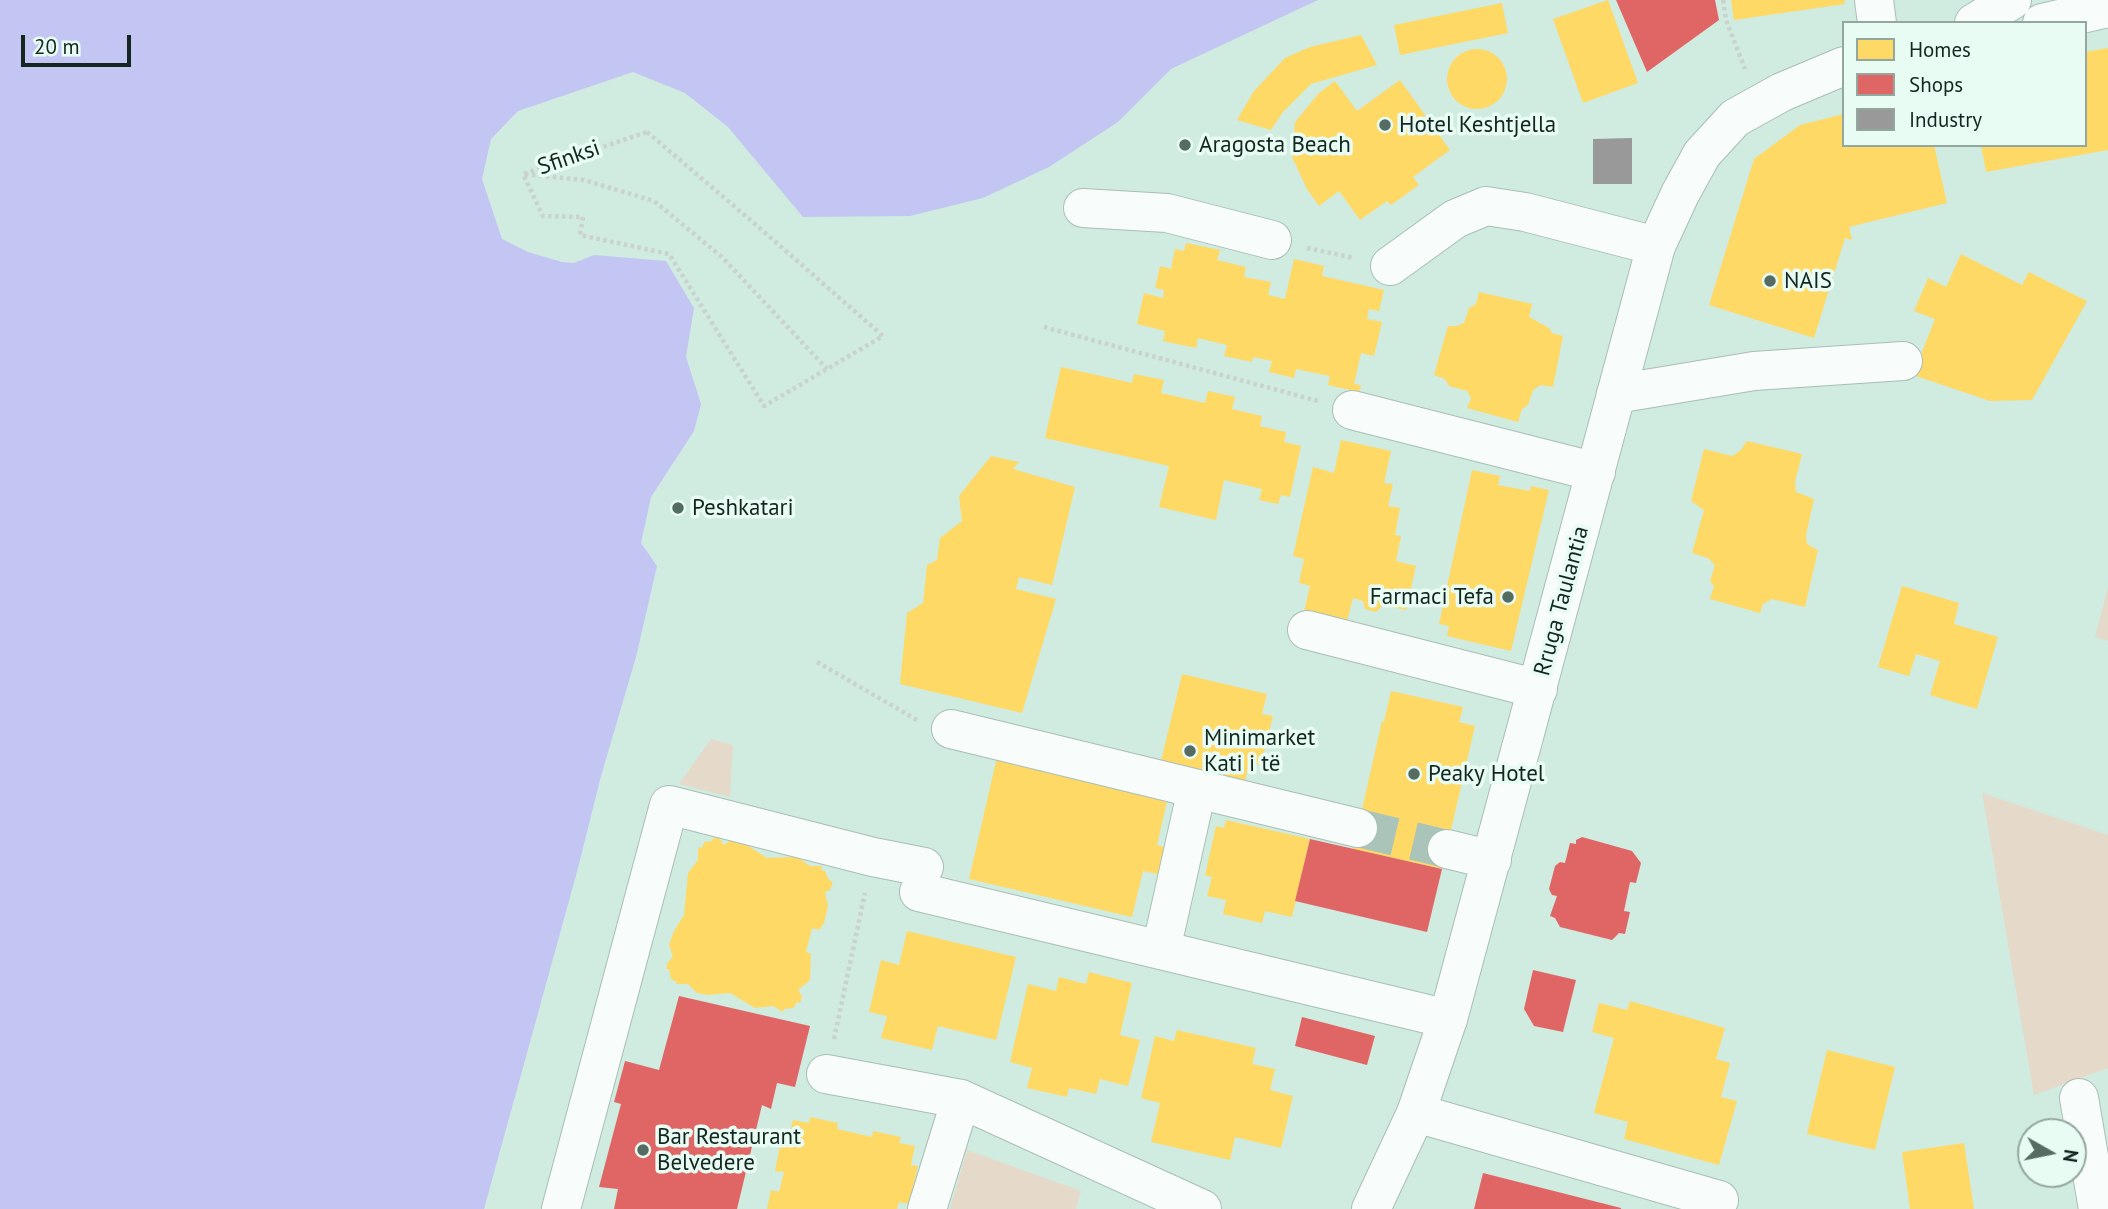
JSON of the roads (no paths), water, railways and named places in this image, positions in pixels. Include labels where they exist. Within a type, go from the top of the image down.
[{"type":"street","points":[[1874,0],[1877,21]]},
{"type":"street","points":[[1978,21],[2012,0]]},
{"type":"street","points":[[2051,21],[2108,8]]},
{"type":"street","name":"Rruga Taulantia","points":[[1371,1209],[1416,1113],[1448,1019],[1656,246],[1702,154],[1735,118],[1782,92],[1842,67]]},
{"type":"street","points":[[1390,266],[1455,219],[1486,206],[1525,212],[1656,246]]},
{"type":"street","points":[[1083,208],[1167,213],[1272,240]]},
{"type":"street","points":[[1616,394],[1754,371],[1903,360]]},
{"type":"street","points":[[1352,410],[1597,472]]},
{"type":"street","points":[[1307,630],[1538,689]]},
{"type":"street","points":[[951,729],[1358,828]]},
{"type":"street","points":[[1161,950],[1197,789]]},
{"type":"street","points":[[561,1209],[669,804],[873,857],[922,879],[1161,950],[1448,1019]]},
{"type":"street","points":[[1447,849],[1492,860]]},
{"type":"street","points":[[826,1074],[961,1099],[1202,1209]]},
{"type":"street","points":[[2079,1098],[2098,1209]]},
{"type":"street","points":[[927,1209],[961,1099]]},
{"type":"street","points":[[1416,1113],[1719,1200]]},
{"type":"water","points":[[0,0],[1318,0],[1171,69],[1118,122],[1049,167],[983,198],[910,216],[803,217],[728,127],[685,93],[633,72],[518,111],[491,139],[482,179],[502,239],[528,252],[562,262],[574,263],[594,255],[666,261],[694,308],[686,357],[701,404],[694,431],[651,497],[641,543],[657,566],[636,657],[601,776],[484,1209],[0,1209]]},
{"type":"tunnel","points":[[1358,828],[1447,849]]},
{"type":"place","name":"Hotel Keshtjella","points":[[1385,125]]},
{"type":"place","name":"Aragosta Beach","points":[[1185,145]]},
{"type":"place","name":"NAIS","points":[[1770,281]]},
{"type":"place","name":"Peshkatari","points":[[678,508]]},
{"type":"place","name":"Farmaci Tefa","points":[[1508,597]]},
{"type":"place","name":"Minimarket Kati i të","points":[[1190,751]]},
{"type":"place","name":"Peaky Hotel","points":[[1414,774]]},
{"type":"place","name":"Bar Restaurant Belvedere","points":[[643,1150]]}]
